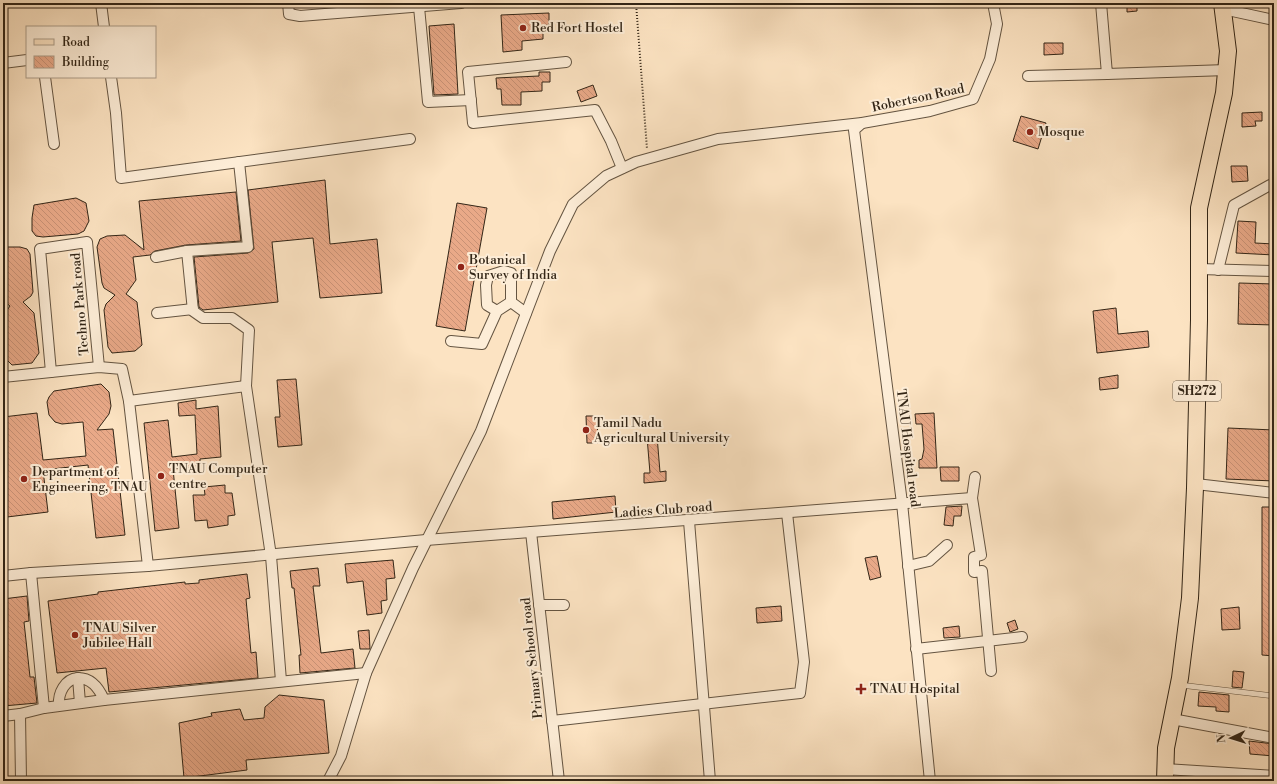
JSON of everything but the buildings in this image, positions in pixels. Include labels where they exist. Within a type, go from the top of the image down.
[{"type":"main road","name":"SH272","points":[[1165,775],[1166,748],[1179,685],[1190,598],[1196,484],[1199,208],[1224,93],[1228,51],[1223,6]]},
{"type":"street","points":[[101,3],[104,26]]},
{"type":"street","points":[[288,3],[289,14],[300,16],[461,3]]},
{"type":"street","name":"Robertson Road","points":[[862,123],[930,111],[973,99],[990,59],[997,24],[993,3]]},
{"type":"street","points":[[1101,3],[1107,74]]},
{"type":"street","points":[[1223,6],[1274,20]]},
{"type":"street","points":[[419,7],[428,102],[471,100]]},
{"type":"street","points":[[3,63],[26,60]]},
{"type":"street","points":[[566,62],[468,72],[474,123],[595,110],[622,168]]},
{"type":"street","points":[[1028,76],[1226,70]]},
{"type":"street","points":[[45,78],[54,144]]},
{"type":"street","points":[[111,78],[116,113],[121,178],[410,139]]},
{"type":"street","points":[[328,781],[340,756],[366,673],[426,540],[482,431],[550,251],[573,204],[606,176],[648,158],[718,139],[862,123]]},
{"type":"street","name":"TNAU Hospital road","points":[[862,123],[854,130],[902,503],[930,781]]},
{"type":"street","points":[[156,257],[187,251],[248,247],[239,162]]},
{"type":"street","points":[[1218,270],[1234,205],[1274,184]]},
{"type":"street","name":"Techno Park road","points":[[51,372],[40,249],[88,242],[99,367]]},
{"type":"street","points":[[187,251],[193,309],[203,318],[232,318],[249,330],[246,386],[271,556],[281,681]]},
{"type":"street","points":[[1199,269],[1274,271]]},
{"type":"street","points":[[497,311],[487,304],[486,285],[488,276],[504,271],[510,273],[511,302]]},
{"type":"street","points":[[511,302],[526,313]]},
{"type":"street","points":[[451,341],[482,344],[497,311],[511,302]]},
{"type":"street","points":[[157,313],[193,309]]},
{"type":"street","points":[[3,378],[99,367],[122,369],[129,401],[148,566]]},
{"type":"street","points":[[129,401],[246,386]]},
{"type":"street","points":[[975,478],[972,498],[981,555],[974,557],[974,572],[982,571],[991,671]]},
{"type":"street","points":[[1196,484],[1274,492]]},
{"type":"street","name":"Ladies Club road","points":[[3,576],[271,556],[426,540],[689,521],[972,498]]},
{"type":"street","points":[[552,721],[800,693],[804,662],[787,513]]},
{"type":"street","points":[[689,521],[710,781]]},
{"type":"street","name":"Primary School road","points":[[531,532],[559,781]]},
{"type":"street","points":[[908,566],[929,561],[947,545]]},
{"type":"street","points":[[31,573],[44,708]]},
{"type":"street","points":[[539,605],[564,605]]},
{"type":"street","points":[[916,649],[1022,637]]},
{"type":"street","points":[[3,716],[20,714],[59,705],[366,673]]},
{"type":"street","points":[[59,705],[60,693],[64,687],[70,680],[78,678],[86,679],[93,683],[104,700]]},
{"type":"street","points":[[78,678],[80,703]]},
{"type":"street","points":[[20,714],[21,781]]},
{"type":"street","points":[[1172,719],[1274,738]]},
{"type":"street","points":[[1165,775],[1274,776]]},
{"type":"lane","points":[[1179,685],[1274,696]]},
{"type":"path","points":[[636,3],[648,158]]},
{"type":"place","name":"Red Fort Hostel","points":[[523,28]]},
{"type":"place","name":"Mosque","points":[[1030,132]]},
{"type":"place","name":"Botanical Survey of India","points":[[461,267]]},
{"type":"place","name":"Tamil Nadu Agricultural University","points":[[586,430]]},
{"type":"place","name":"TNAU Computer centre","points":[[161,476]]},
{"type":"place","name":"Department of Engineering, TNAU","points":[[24,479]]},
{"type":"place","name":"TNAU Silver Jubilee Hall","points":[[75,635]]},
{"type":"place","name":"TNAU Hospital","points":[[861,689]]}]
